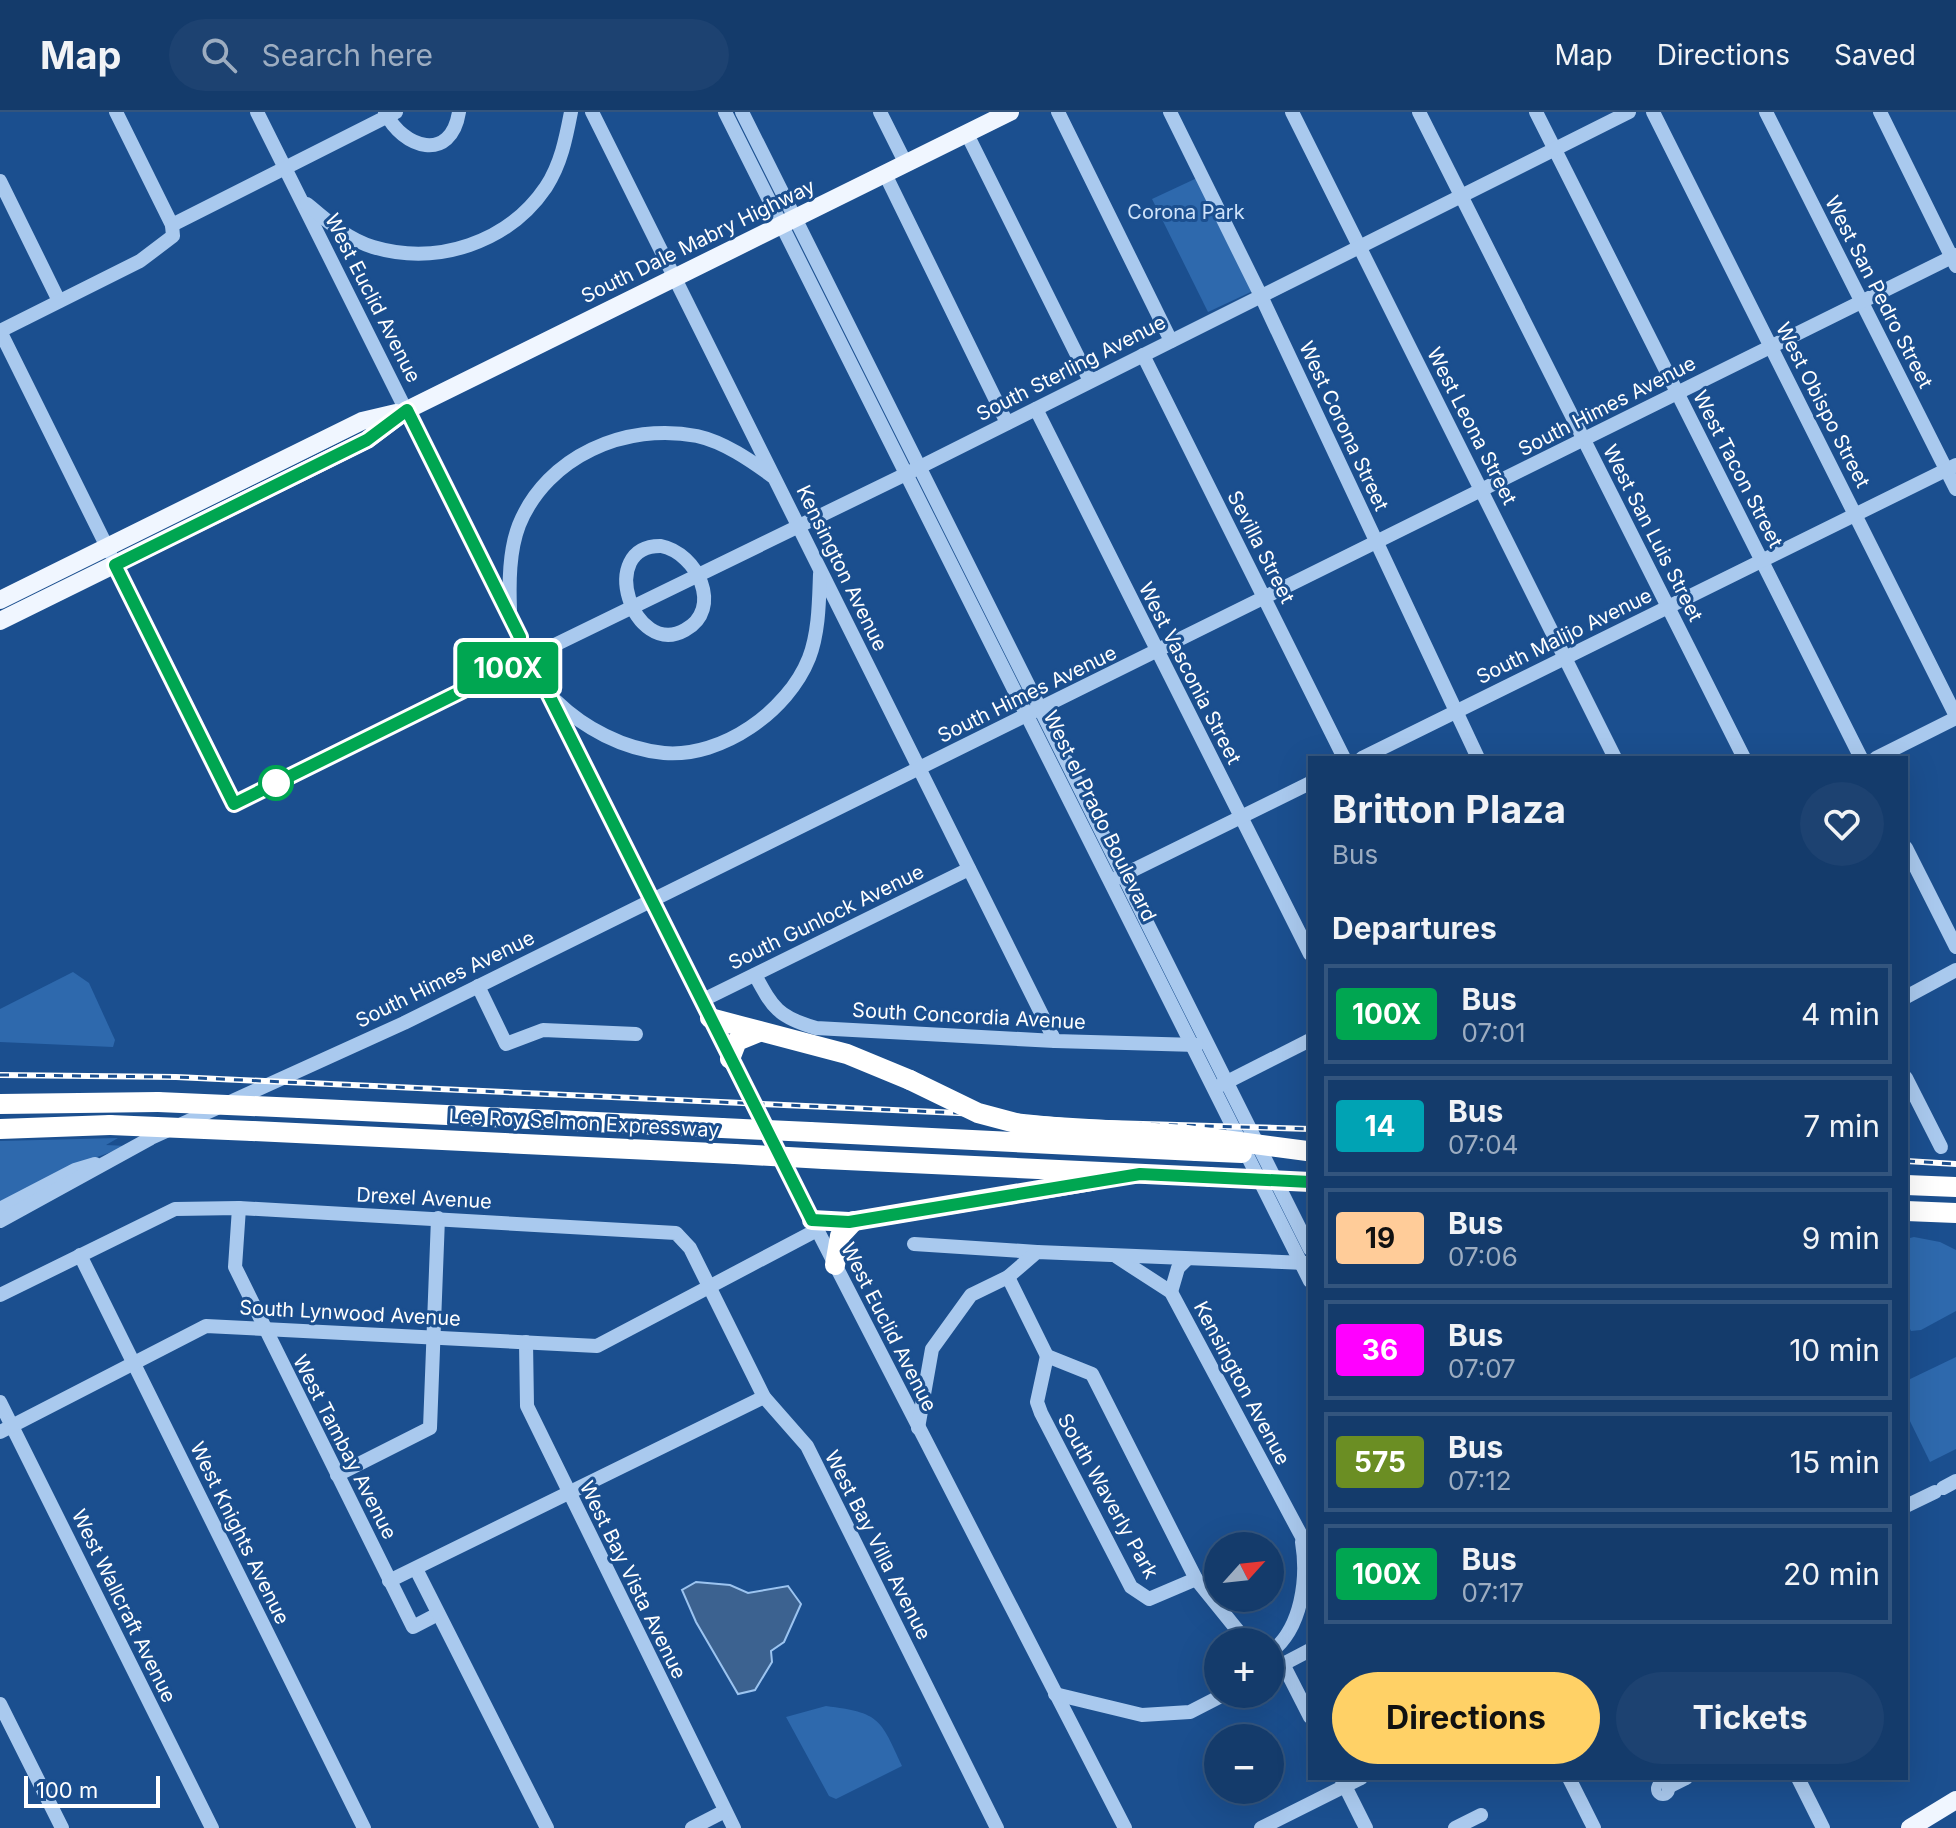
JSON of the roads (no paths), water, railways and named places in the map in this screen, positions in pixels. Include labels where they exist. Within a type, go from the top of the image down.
[{"type":"highway","points":[[705,1010],[759,1032],[847,1054],[978,1113],[1023,1125],[1214,1137],[1308,1154]]},
{"type":"highway","points":[[730,1059],[737,1041],[759,1032]]},
{"type":"highway","name":"Lee Roy Selmon Expressway","points":[[0,1104],[158,1102],[1308,1154]]},
{"type":"highway","name":"Lee Roy Selmon Expressway","points":[[0,1129],[110,1125],[1308,1182]]},
{"type":"highway","points":[[815,1225],[1140,1174]]},
{"type":"highway","points":[[1908,1185],[1956,1187]]},
{"type":"highway","points":[[1908,1211],[1956,1213]]},
{"type":"highway","points":[[835,1265],[840,1236],[854,1221]]},
{"type":"main road","name":"South Dale Mabry Highway","points":[[0,621],[111,556],[362,421],[407,410],[1010,112]]},
{"type":"main road","name":"South Dale Mabry Highway","points":[[0,600],[111,556]]},
{"type":"main road","points":[[0,607],[19,591]]},
{"type":"main road","points":[[1910,1828],[1956,1800]]},
{"type":"street","points":[[111,556],[0,331],[160,249],[173,236],[172,225],[116,112]]},
{"type":"street","name":"West Euclid Avenue","points":[[257,112],[705,1010],[1125,1828]]},
{"type":"street","points":[[266,112],[268,132]]},
{"type":"street","points":[[172,225],[390,113],[400,136],[422,146],[445,139],[453,130],[459,112]]},
{"type":"street","points":[[297,191],[336,229],[371,247],[410,254],[450,252],[488,239],[520,216],[546,186],[564,150],[571,112]]},
{"type":"street","name":"Kensington Avenue","points":[[592,112],[1055,1041]]},
{"type":"street","name":"West el Prado Boulevard","points":[[725,112],[788,221]]},
{"type":"street","name":"West el Prado Boulevard","points":[[742,112],[788,221],[864,377],[1198,1044],[1308,1245]]},
{"type":"street","points":[[880,112],[906,164]]},
{"type":"street","points":[[1058,112],[1171,341]]},
{"type":"street","name":"West Corona Street","points":[[1170,112],[1261,296],[1477,756]]},
{"type":"street","name":"West Leona Street","points":[[1292,112],[1614,756]]},
{"type":"street","name":"West San Luis Street","points":[[1419,112],[1743,756]]},
{"type":"street","name":"West Tacon Street","points":[[1536,112],[1860,756]]},
{"type":"street","name":"South Sterling Avenue","points":[[530,657],[912,471],[1629,112]]},
{"type":"street","name":"West Obispo Street","points":[[1653,112],[1956,717]]},
{"type":"street","name":"West San Pedro Street","points":[[1766,112],[1862,302],[1951,468],[1956,489]]},
{"type":"street","points":[[1880,112],[1954,260]]},
{"type":"street","points":[[967,134],[1090,381]]},
{"type":"street","points":[[885,174],[1007,423]]},
{"type":"street","points":[[0,181],[59,301]]},
{"type":"street","name":"South Himes Avenue","points":[[0,1221],[82,1180],[111,1160],[478,986],[1034,714],[1862,302],[1954,260]]},
{"type":"street","name":"Sevilla Street","points":[[1143,355],[1343,756]]},
{"type":"street","name":"West Vasconia Street","points":[[1036,409],[1308,950]]},
{"type":"street","points":[[510,617],[512,558],[519,527],[538,495],[580,453],[632,435],[663,432],[700,437],[750,460],[775,479]]},
{"type":"street","name":"South Malijo Avenue","points":[[1366,756],[1951,468]]},
{"type":"street","points":[[647,548],[674,549],[687,558],[698,575],[704,602],[701,615],[692,626],[676,635],[666,636],[647,627],[627,597],[625,574],[633,558],[647,548]]},
{"type":"street","points":[[548,693],[593,732],[663,753],[698,750],[733,737],[762,718],[791,691],[809,657],[818,617],[820,569]]},
{"type":"street","points":[[1880,756],[1956,717]]},
{"type":"street","points":[[1116,879],[1308,784]]},
{"type":"street","points":[[1908,852],[1956,947]]},
{"type":"street","name":"South Gunlock Avenue","points":[[705,1010],[755,975],[969,869]]},
{"type":"street","points":[[1908,996],[1956,970]]},
{"type":"street","name":"South Concordia Avenue","points":[[755,975],[773,1008],[786,1018],[816,1028],[1055,1041],[1198,1044]]},
{"type":"street","points":[[478,986],[506,1044],[543,1030],[636,1034]]},
{"type":"street","points":[[1220,1085],[1308,1041]]},
{"type":"street","points":[[1908,1082],[1941,1147]]},
{"type":"street","name":"West el Prado Boulevard","points":[[1220,1085],[1306,1263]]},
{"type":"street","name":"South Himes Avenue","points":[[0,1209],[75,1170],[111,1160]]},
{"type":"street","name":"Drexel Avenue","points":[[0,1295],[175,1209],[239,1208],[676,1233],[690,1248],[709,1288]]},
{"type":"street","name":"West Tambay Avenue","points":[[239,1208],[235,1267],[263,1329],[413,1627],[438,1614]]},
{"type":"street","points":[[337,1475],[430,1428],[438,1218]]},
{"type":"street","points":[[709,1288],[815,1225]]},
{"type":"street","points":[[914,1244],[1306,1263]]},
{"type":"street","points":[[918,1428],[932,1349],[971,1295],[1008,1277],[1037,1252]]},
{"type":"street","name":"West Knights Avenue","points":[[80,1255],[364,1828]]},
{"type":"street","name":"Kensington Avenue","points":[[1113,1255],[1171,1292],[1308,1548]]},
{"type":"street","name":"Kensington Avenue","points":[[1171,1292],[1178,1268],[1187,1259]]},
{"type":"street","points":[[1008,1277],[1047,1356],[1092,1374],[1196,1579],[1236,1628]]},
{"type":"street","name":"South Lynwood Avenue","points":[[6,1429],[206,1326],[597,1346],[709,1288]]},
{"type":"street","name":"West Bay Villa Avenue","points":[[709,1288],[764,1397],[807,1446],[997,1828]]},
{"type":"street","name":"West Bay Vista Avenue","points":[[526,1342],[527,1406],[734,1828]]},
{"type":"street","name":"South Waverly Park","points":[[1047,1356],[1037,1402],[1041,1413],[1131,1587],[1149,1599],[1196,1579]]},
{"type":"street","points":[[389,1581],[764,1397]]},
{"type":"street","name":"West Wallcraft Avenue","points":[[0,1402],[6,1429],[212,1828]]},
{"type":"street","points":[[1908,1505],[1944,1487]]},
{"type":"street","name":"Kensington Avenue","points":[[1284,1636],[1300,1605],[1306,1564],[1301,1535]]},
{"type":"street","points":[[416,1569],[547,1828]]},
{"type":"street","points":[[1284,1663],[1308,1651]]},
{"type":"street","points":[[1284,1678],[1308,1714]]},
{"type":"street","points":[[1055,1694],[1142,1715],[1190,1712],[1204,1705]]},
{"type":"street","points":[[0,1704],[62,1828]]},
{"type":"street","points":[[1570,1780],[1594,1828]]},
{"type":"street","points":[[1668,1787],[1682,1780]]},
{"type":"street","points":[[1799,1780],[1823,1828]]},
{"type":"street","points":[[1261,1828],[1343,1782],[1366,1828]]},
{"type":"street","points":[[692,1828],[725,1811]]},
{"type":"street","points":[[1455,1828],[1481,1815]]},
{"type":"railway","points":[[0,1075],[176,1077],[1002,1115],[1074,1122],[1308,1129]]},
{"type":"railway","points":[[1908,1161],[1956,1164]]},
{"type":"park label","name":"Corona Park","points":[[1186,212]]}]
